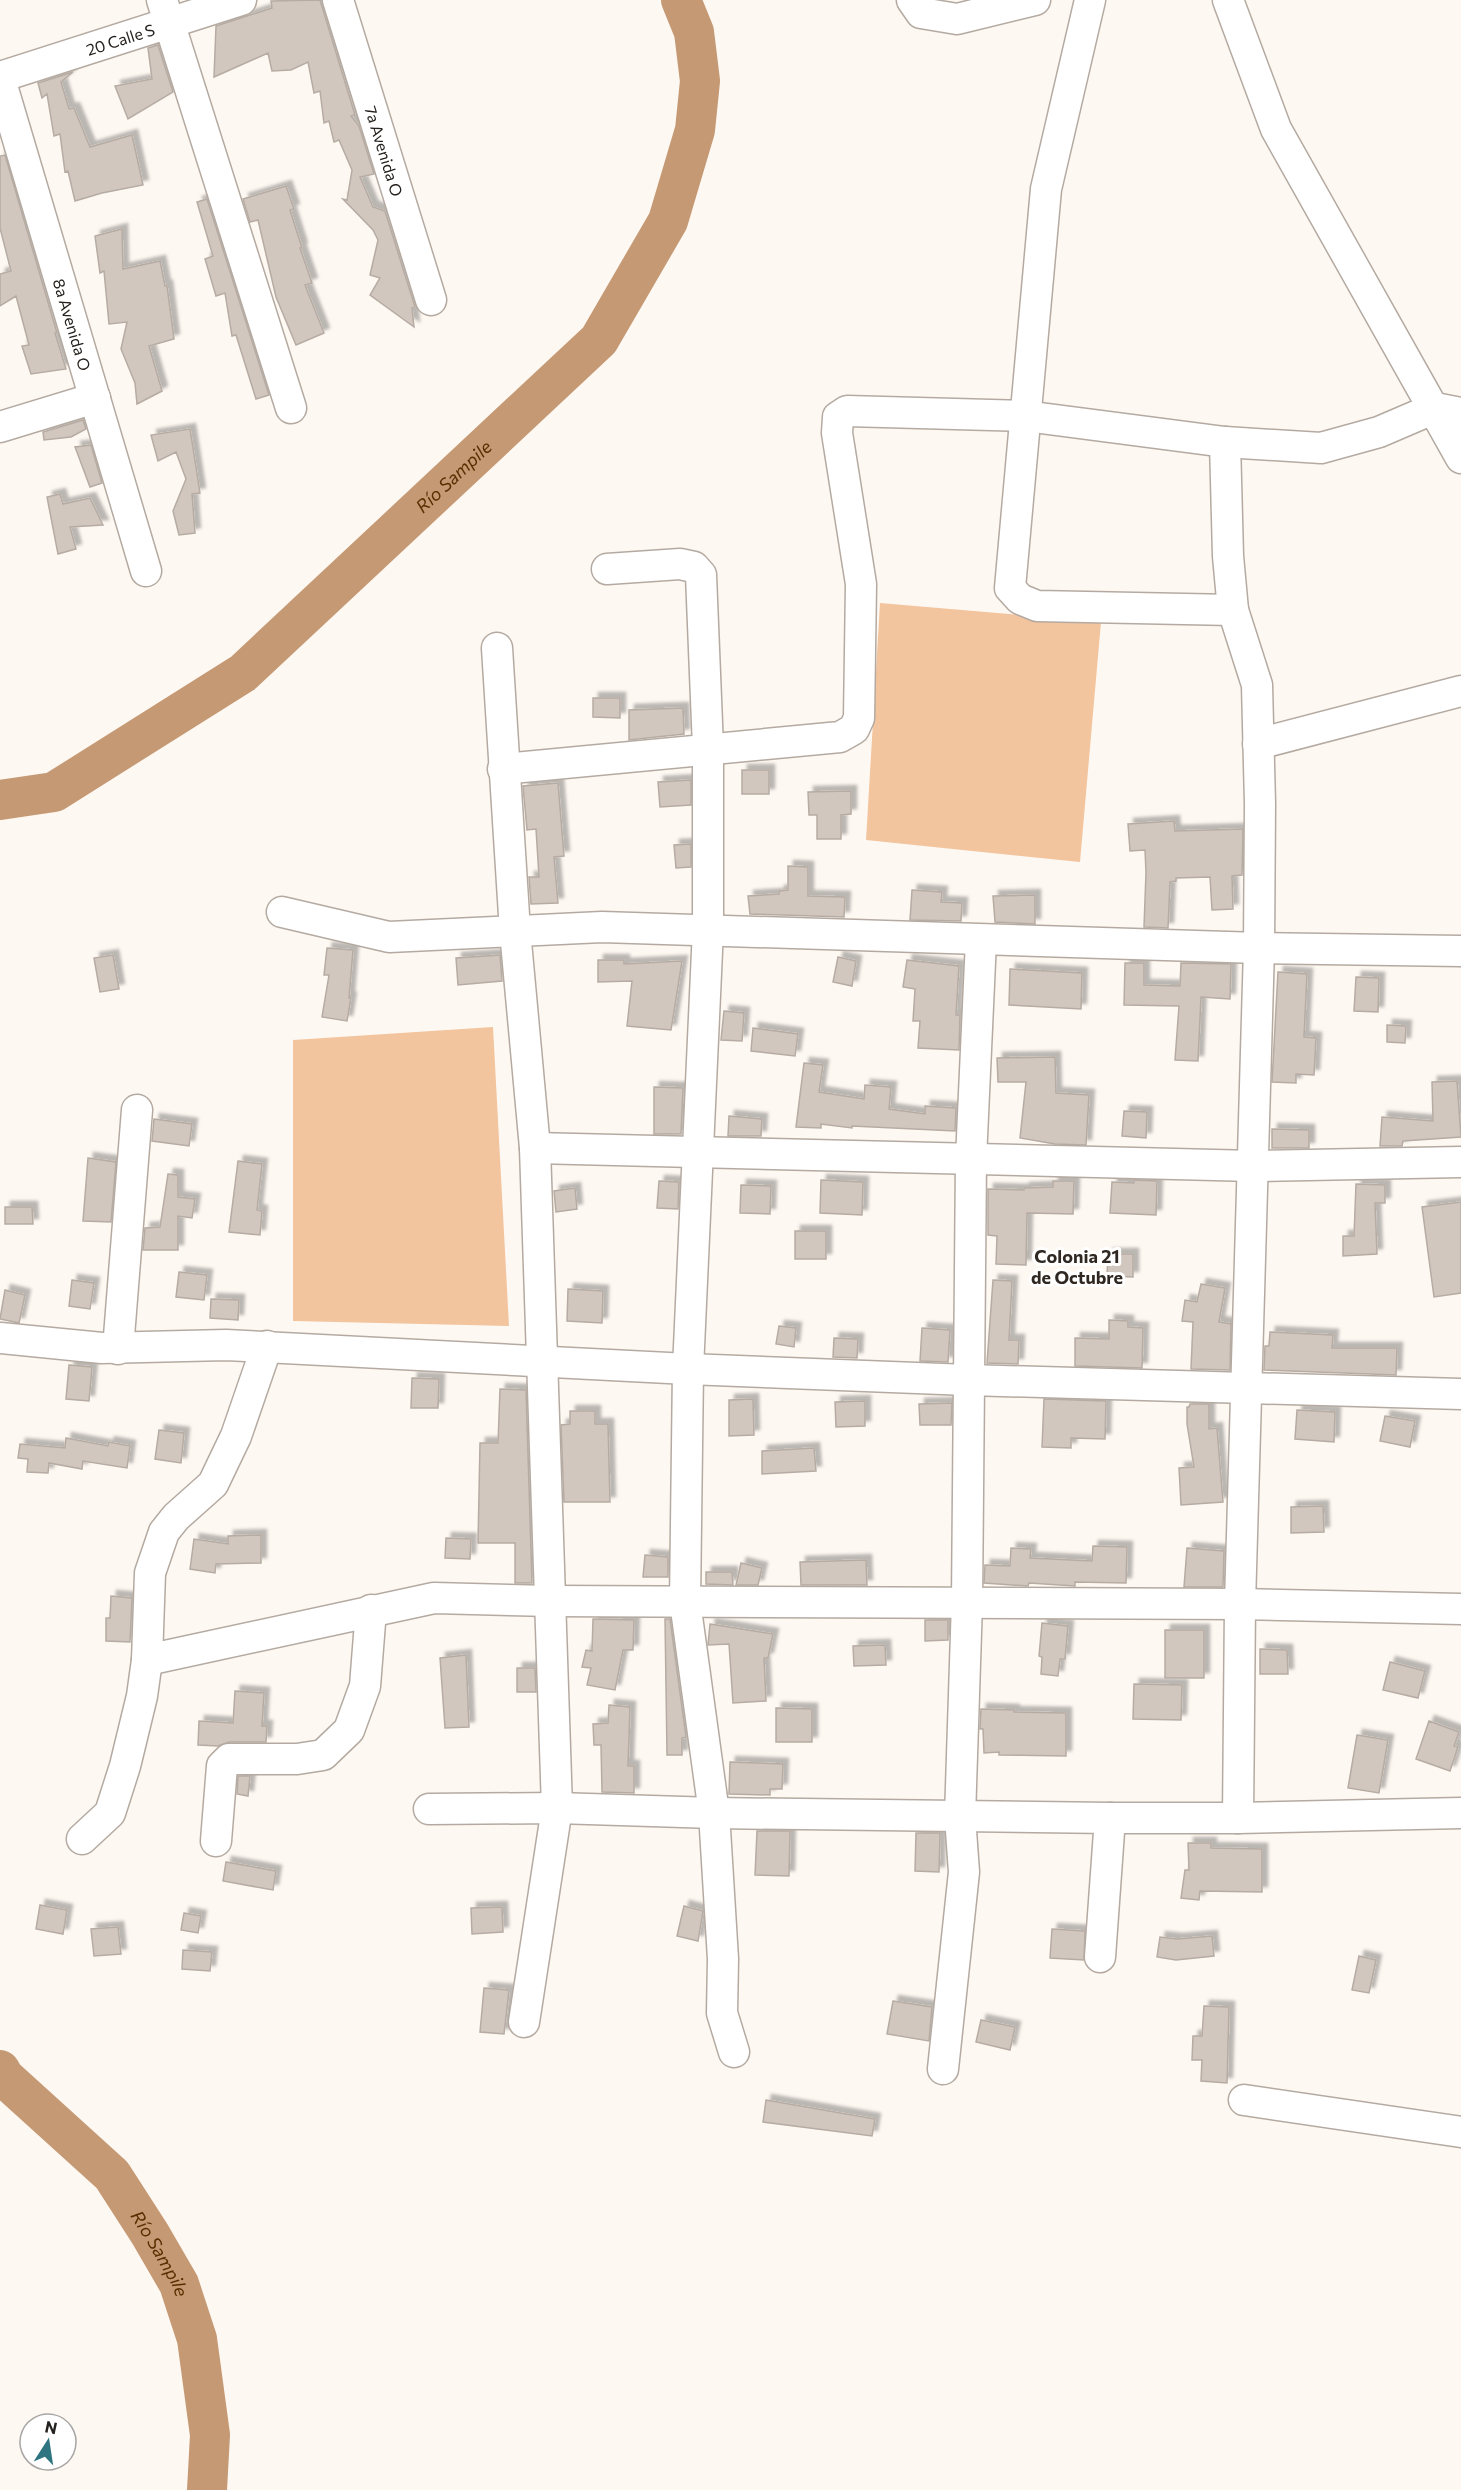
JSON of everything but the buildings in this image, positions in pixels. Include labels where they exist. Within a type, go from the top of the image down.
[{"type":"street","name":"20 Calle S","points":[[0,78],[165,11],[241,0]]},
{"type":"street","name":"7a Avenida O","points":[[338,0],[431,300]]},
{"type":"street","points":[[912,0],[921,13],[957,19],[1035,0]]},
{"type":"street","points":[[1090,0],[1046,189],[1010,588],[1020,599],[1037,606],[1233,610]]},
{"type":"street","points":[[1228,0],[1276,129],[1448,411],[1461,458]]},
{"type":"street","points":[[165,11],[291,408]]},
{"type":"street","name":"8a Avenida O","points":[[0,78],[146,571]]},
{"type":"street","points":[[0,427],[95,398]]},
{"type":"street","points":[[503,769],[840,737],[854,729],[859,718],[861,584],[837,433],[837,417],[848,411],[1025,416],[1225,442],[1321,448],[1448,411]]},
{"type":"street","points":[[1225,442],[1228,555],[1233,610],[1257,685],[1258,744],[1259,948],[1240,1604],[1238,1818]]},
{"type":"street","points":[[607,569],[680,564],[694,567],[700,575],[708,748],[708,929],[688,1369],[685,1602],[714,1813],[723,1959],[722,2013],[734,2052]]},
{"type":"street","points":[[497,648],[515,931],[535,1148],[544,1361],[557,1808],[524,2022]]},
{"type":"street","points":[[1258,744],[1461,691]]},
{"type":"street","points":[[282,912],[389,937],[602,927],[1259,948],[1461,951]]},
{"type":"street","points":[[943,2069],[964,1872],[960,1817],[967,1602],[971,1159],[981,940]]},
{"type":"street","points":[[118,1348],[137,1110]]},
{"type":"street","points":[[535,1148],[1254,1166],[1461,1162]]},
{"type":"street","points":[[0,1338],[118,1348],[267,1346],[688,1369],[968,1380],[1461,1394]]},
{"type":"street","points":[[82,1839],[110,1813],[142,1696],[147,1660],[150,1573],[164,1532],[176,1517],[213,1484],[236,1436],[267,1346]]},
{"type":"street","points":[[147,1660],[434,1598],[685,1602],[1240,1604],[1461,1609]]},
{"type":"street","points":[[216,1841],[222,1766],[229,1759],[297,1759],[323,1755],[349,1730],[365,1686],[371,1610]]},
{"type":"street","points":[[429,1809],[557,1808],[714,1813],[1110,1818],[1238,1818],[1460,1811]]},
{"type":"street","points":[[1100,1957],[1110,1818]]},
{"type":"street","points":[[1244,2100],[1461,2132]]},
{"type":"shaded area","points":[[880,603],[1101,622],[1080,862],[866,840]]},
{"type":"shaded area","points":[[493,1027],[509,1326],[293,1321],[293,1040]]},
{"type":"waterway","name":"Río Sampile","points":[[0,800],[54,792],[243,673],[599,340],[668,221],[695,130],[700,81],[694,32],[681,0]]},
{"type":"waterway","name":"Río Sampile","points":[[0,2070],[4,2077],[112,2175],[179,2284],[197,2339],[210,2435],[207,2490]]},
{"type":"district","name":"Colonia 21 de Octubre","points":[[1077,1266]]}]
